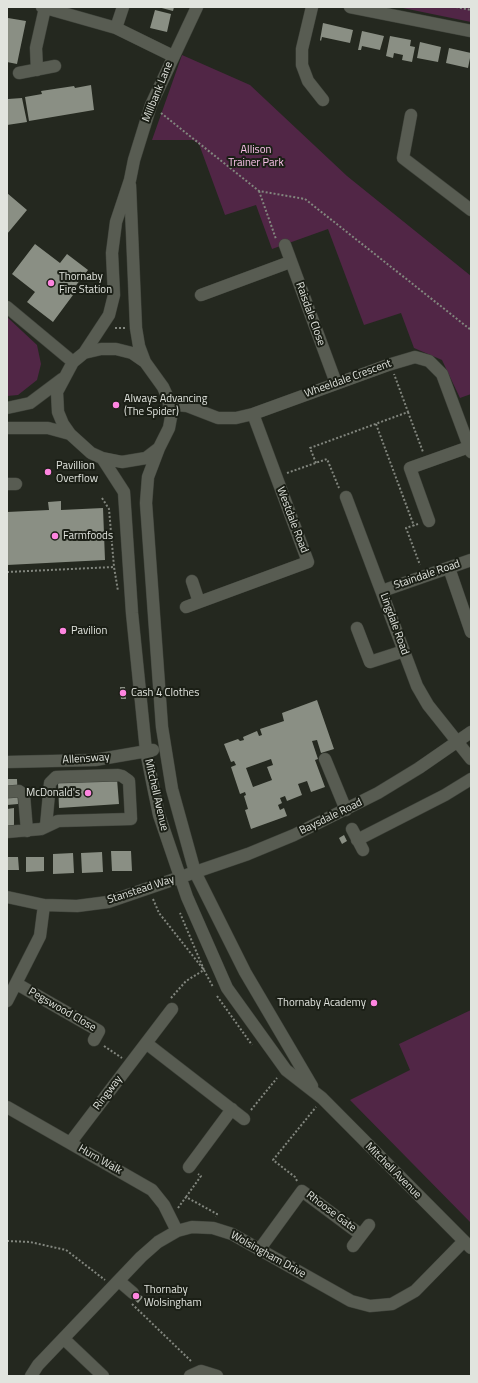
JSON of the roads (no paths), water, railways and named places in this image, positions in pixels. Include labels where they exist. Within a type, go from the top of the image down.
[{"type":"street","points":[[37,70],[36,48],[44,7],[116,28],[172,56]]},
{"type":"street","points":[[116,28],[123,7]]},
{"type":"street","name":"Millbank Lane","points":[[84,354],[109,315],[114,296],[112,253],[116,222],[130,180],[134,160],[151,105],[172,56],[197,7]]},
{"type":"street","points":[[312,7],[302,49],[302,65],[308,82],[323,100]]},
{"type":"street","points":[[350,7],[471,31]]},
{"type":"street","points":[[19,73],[55,66]]},
{"type":"street","points":[[411,115],[403,158],[471,210]]},
{"type":"street","name":"Millbank Lane","points":[[130,180],[136,328],[139,346],[145,362]]},
{"type":"street","name":"Raisdale Close","points":[[285,245],[336,384]]},
{"type":"street","points":[[201,295],[290,262]]},
{"type":"street","points":[[7,306],[73,362]]},
{"type":"street","name":"Mitchell Avenue","points":[[159,448],[146,458],[122,462],[102,458],[91,453],[70,434],[63,424],[58,412],[57,392],[63,378],[73,362],[84,354],[101,349],[116,349],[132,353],[145,362],[163,387],[169,404],[171,417],[169,428],[159,448],[148,477],[146,503],[164,749],[172,789],[196,872],[245,972],[290,1052],[319,1096]]},
{"type":"street","name":"Wheeldale Crescent","points":[[169,404],[187,406],[218,418],[236,418],[253,414],[390,364],[415,357],[429,361],[435,365],[444,379],[470,449]]},
{"type":"street","points":[[7,408],[30,403],[46,393],[63,378]]},
{"type":"street","name":"Westdale Road","points":[[186,607],[308,562],[275,477],[253,414]]},
{"type":"street","points":[[7,428],[48,428],[70,434]]},
{"type":"street","points":[[429,520],[410,468],[470,449]]},
{"type":"street","name":"Mitchell Avenue","points":[[102,458],[124,492],[132,613],[146,751],[159,815],[180,877],[227,988],[286,1070],[319,1096],[467,1244]]},
{"type":"street","name":"Lingdale Road","points":[[346,497],[417,686],[428,705],[456,743],[471,759]]},
{"type":"street","name":"Staindale Road","points":[[382,591],[471,560]]},
{"type":"street","points":[[449,568],[471,632]]},
{"type":"street","points":[[192,581],[199,602]]},
{"type":"street","points":[[357,628],[370,662],[404,651]]},
{"type":"street","name":"Baysdale Road","points":[[180,877],[294,835],[346,810],[419,768],[471,732]]},
{"type":"street","name":"Allensway","points":[[7,762],[95,760],[164,749]]},
{"type":"street","points":[[325,759],[346,810]]},
{"type":"street","points":[[7,832],[41,829],[58,821],[131,819],[129,781],[122,776],[56,777],[50,783],[46,826]]},
{"type":"street","points":[[357,840],[439,798],[471,779]]},
{"type":"street","points":[[7,792],[19,792],[24,795],[27,831]]},
{"type":"street","name":"Stanstead Way","points":[[7,898],[44,905],[77,906],[108,902],[180,877]]},
{"type":"street","points":[[7,1001],[17,984],[40,936],[44,905]]},
{"type":"street","name":"Pegswood Close","points":[[17,984],[99,1031],[94,1040]]},
{"type":"street","name":"Ringway","points":[[70,1142],[172,1009]]},
{"type":"street","points":[[146,1043],[244,1119]]},
{"type":"street","name":"Hurn Walk","points":[[7,1107],[152,1190],[164,1205],[177,1231]]},
{"type":"street","points":[[189,1167],[232,1109]]},
{"type":"street","name":"Rhoose Gate","points":[[260,1250],[302,1191],[361,1235]]},
{"type":"street","name":"Rhoose Gate","points":[[353,1246],[369,1225]]},
{"type":"street","name":"Wolsingham Drive","points":[[31,1376],[38,1365],[158,1242],[177,1231],[192,1227],[213,1228],[232,1234],[351,1301],[370,1306],[392,1304],[415,1291],[467,1244]]},
{"type":"street","points":[[120,1281],[133,1293]]},
{"type":"street","points":[[64,1339],[103,1376]]},
{"type":"street","points":[[190,1376],[202,1371],[217,1376]]},
{"type":"place","name":"Thornaby Fire Station","points":[[51,283]]},
{"type":"place","name":"Always Advancing (The Spider)","points":[[116,405]]},
{"type":"place","name":"Pavillion Overflow","points":[[48,472]]},
{"type":"place","name":"Farmfoods","points":[[55,536]]},
{"type":"place","name":"Pavilion","points":[[63,631]]},
{"type":"place","name":"Cash 4 Clothes","points":[[123,693]]},
{"type":"place","name":"McDonald's","points":[[88,793]]},
{"type":"place","name":"Thornaby Academy","points":[[374,1003]]},
{"type":"place","name":"Thornaby Wolsingham","points":[[136,1296]]},
{"type":"park label","name":"Allison Trainer Park","points":[[256,156]]}]
